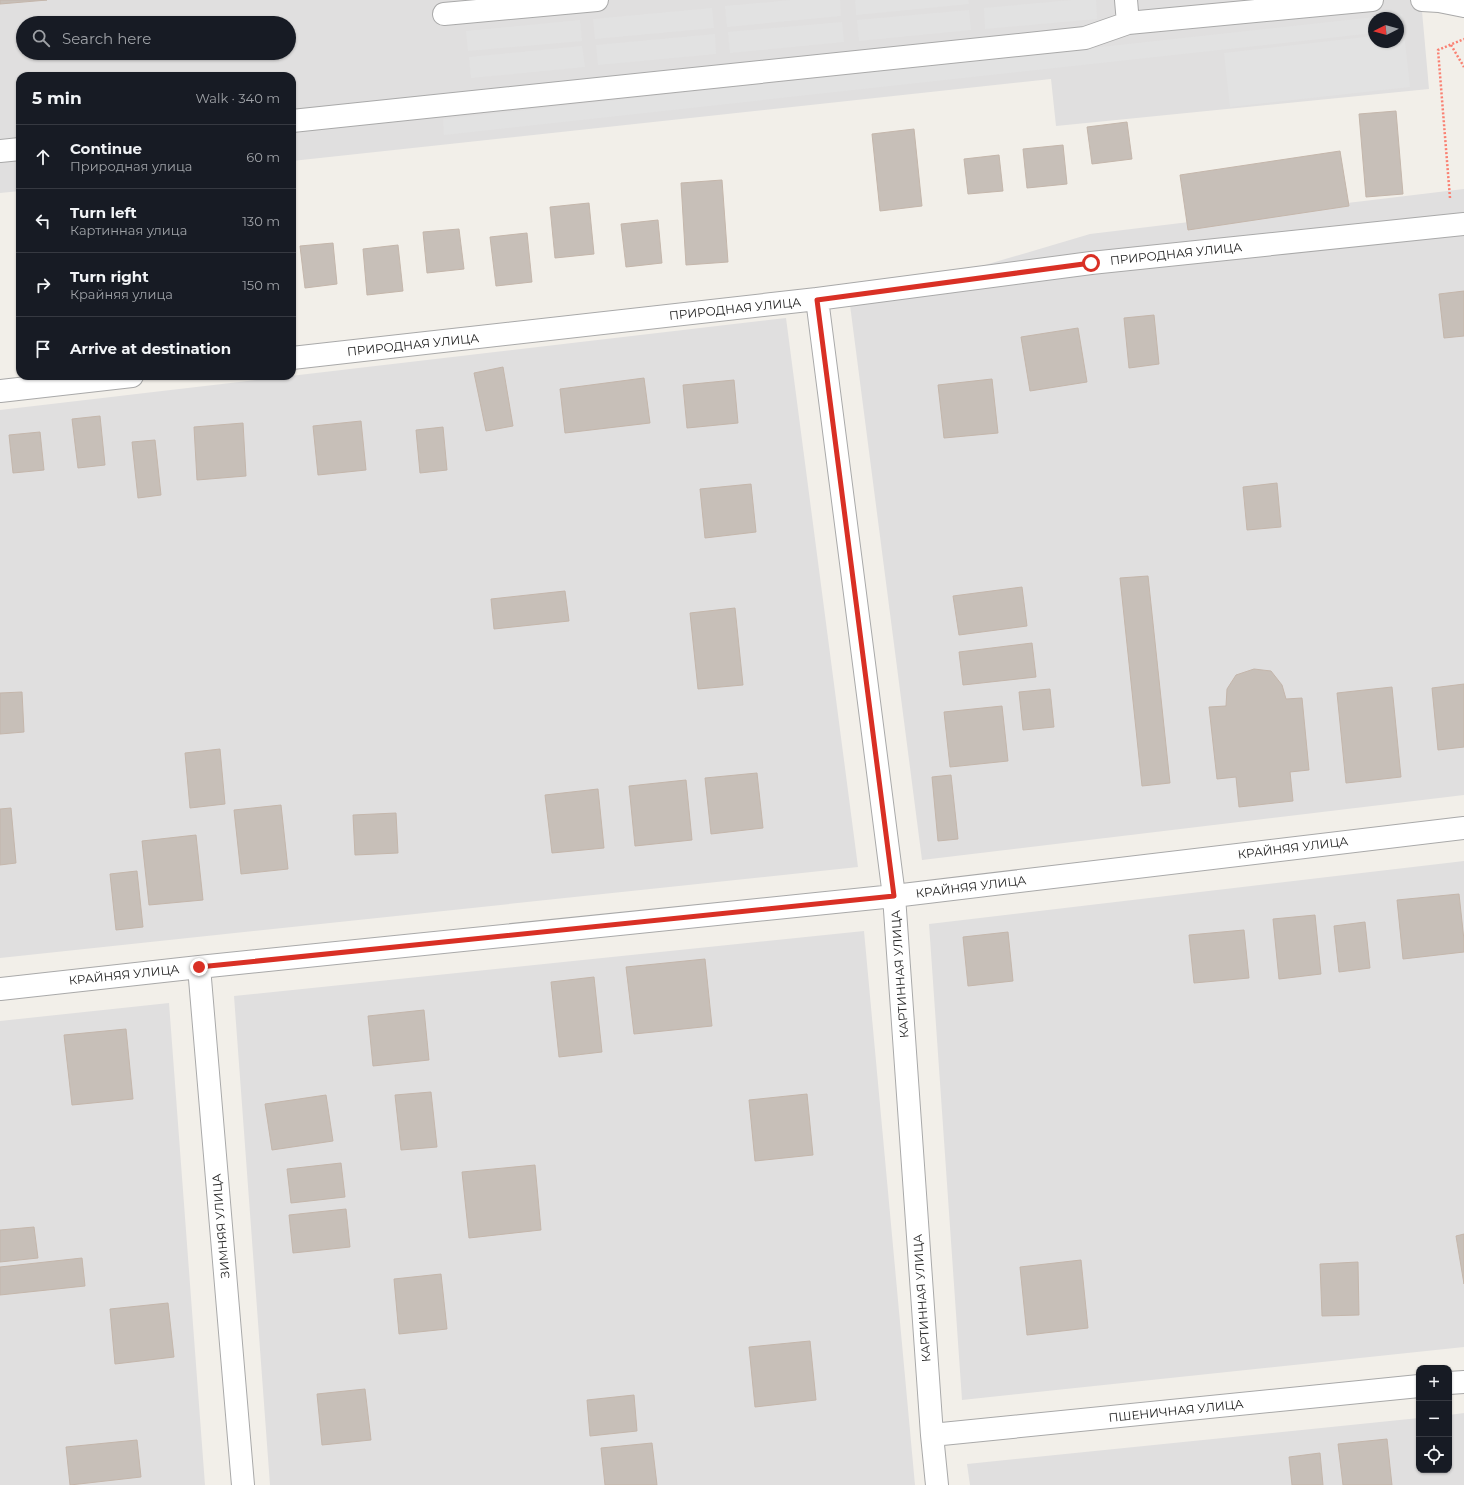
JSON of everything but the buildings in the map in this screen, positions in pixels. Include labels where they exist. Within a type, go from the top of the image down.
[{"type":"street","points":[[444,14],[597,0]]},
{"type":"street","points":[[1126,0],[1128,23]]},
{"type":"street","points":[[296,121],[1085,38],[1128,23],[1372,0]]},
{"type":"street","points":[[1422,0],[1439,1],[1464,6]]},
{"type":"street","points":[[0,151],[16,149]]},
{"type":"street","name":"ПРИРОДНАЯ УЛИЦА","points":[[296,358],[817,300],[1091,263],[1464,224]]},
{"type":"street","name":"КАРТИННАЯ УЛИЦА","points":[[817,300],[894,896],[932,1435],[937,1485]]},
{"type":"street","points":[[0,391],[97,380]]},
{"type":"street","name":"КРАЙНЯЯ УЛИЦА","points":[[0,989],[199,967],[894,896],[1464,828]]},
{"type":"street","name":"ЗИМНЯЯ УЛИЦА","points":[[199,967],[243,1485]]},
{"type":"street","points":[[1452,1383],[1464,1382]]},
{"type":"street","name":"ПШЕНИЧНАЯ УЛИЦА","points":[[932,1435],[1416,1386]]},
{"type":"path","points":[[1450,203],[1438,50],[1464,39]]},
{"type":"path","points":[[1451,45],[1464,67]]},
{"type":"shaded area","points":[[0,0],[1421,0],[1429,89],[1056,126],[1051,79],[296,161],[296,72],[16,72],[16,191],[0,193]]},
{"type":"shaded area","points":[[792,0],[840,0],[841,16],[727,27],[725,6]]},
{"type":"shaded area","points":[[855,0],[968,0],[969,4],[856,15]]},
{"type":"shaded area","points":[[1072,0],[1096,0],[1097,19],[985,29],[984,8]]},
{"type":"shaded area","points":[[712,8],[714,28],[595,39],[593,19]]},
{"type":"shaded area","points":[[969,10],[971,30],[859,41],[857,20]]},
{"type":"shaded area","points":[[1368,18],[1368,34],[444,135],[443,119]]},
{"type":"shaded area","points":[[580,20],[582,41],[468,51],[466,31]]},
{"type":"shaded area","points":[[842,22],[844,42],[730,53],[728,32]]},
{"type":"shaded area","points":[[1404,33],[1410,87],[1230,107],[1224,53],[1368,37],[1368,48],[1404,48]]},
{"type":"shaded area","points":[[715,34],[716,54],[598,65],[596,45]]},
{"type":"shaded area","points":[[582,46],[585,67],[471,78],[469,57]]},
{"type":"shaded area","points":[[1464,189],[1464,795],[922,860],[850,305],[1090,234]]},
{"type":"shaded area","points":[[786,318],[858,867],[0,958],[0,410],[256,380],[296,380],[296,375]]},
{"type":"shaded area","points":[[1464,861],[1464,1347],[962,1400],[929,924]]},
{"type":"shaded area","points":[[864,931],[915,1485],[270,1485],[234,996]]},
{"type":"shaded area","points":[[169,1003],[205,1485],[0,1485],[0,1021]]},
{"type":"shaded area","points":[[1464,1413],[1464,1485],[970,1485],[967,1464],[1416,1418],[1416,1473],[1452,1473],[1452,1415]]},
{"type":"route","points":[[199,967],[894,896],[817,300],[1091,263]]}]
